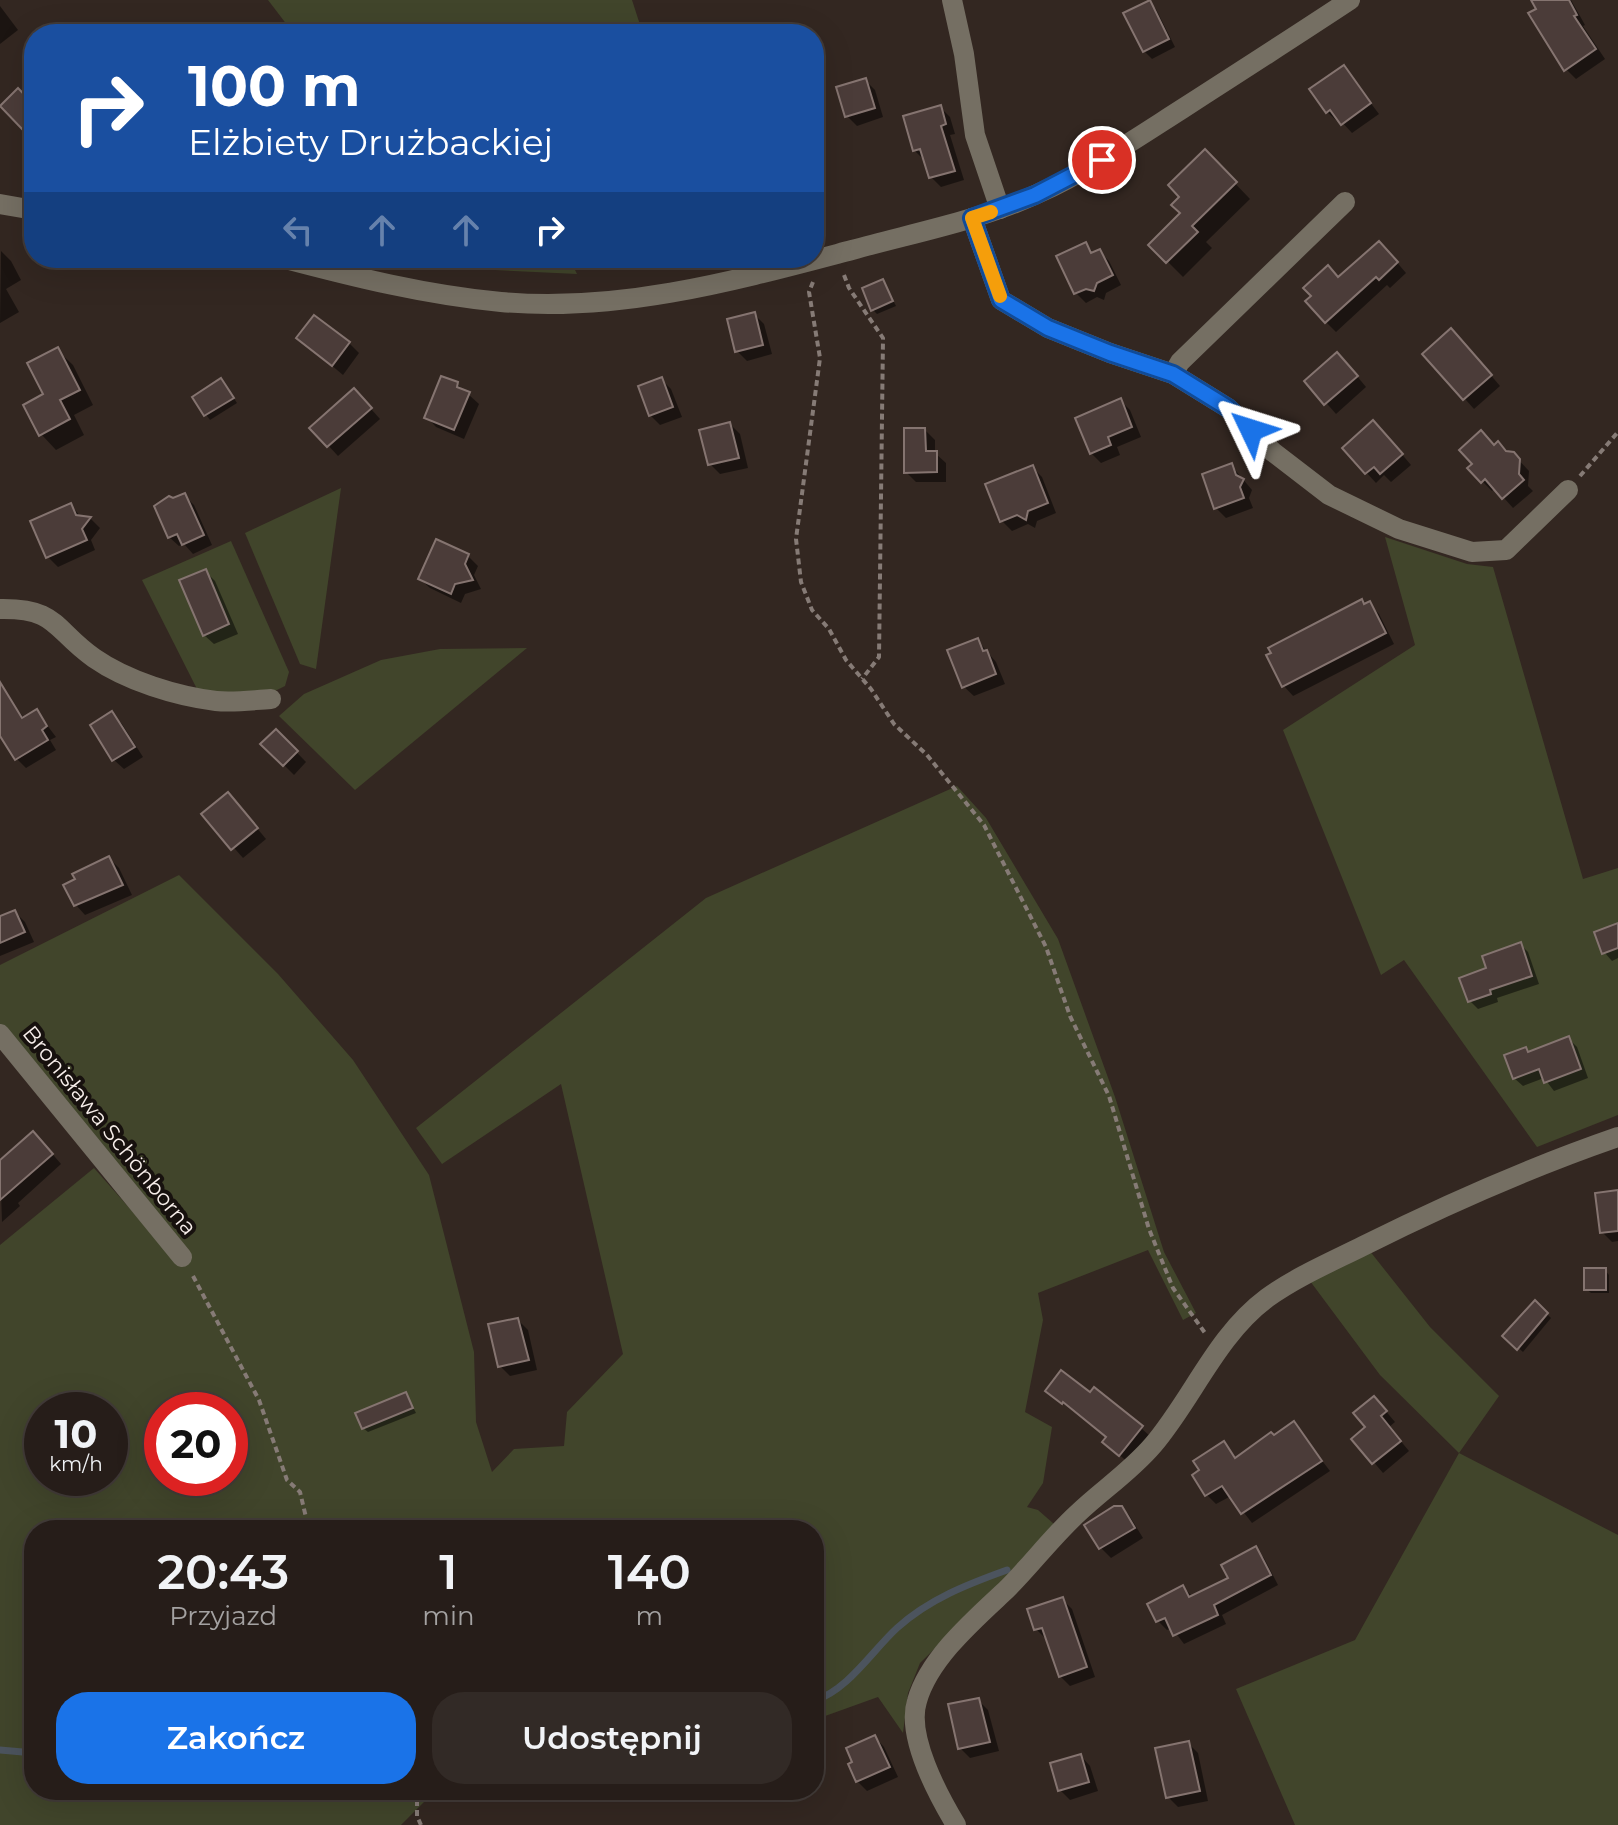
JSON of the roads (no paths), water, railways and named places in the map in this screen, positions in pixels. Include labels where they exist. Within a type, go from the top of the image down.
[{"type":"street","points":[[952,0],[964,54],[975,135],[1000,209]]},
{"type":"street","points":[[824,256],[972,218],[1035,195],[1102,160],[1350,0]]},
{"type":"street","points":[[1173,374],[1180,362],[1345,202]]},
{"type":"street","points":[[0,204],[24,208]]},
{"type":"street","points":[[972,218],[1001,300],[1048,328],[1173,374],[1228,408],[1273,452],[1329,495],[1399,529],[1472,552],[1506,550],[1568,490]]},
{"type":"street","points":[[322,268],[394,286],[502,302],[548,304],[652,296],[774,268]]},
{"type":"street","points":[[0,609],[28,608],[55,622],[94,657],[126,675],[175,692],[217,701],[271,699]]},
{"type":"street","name":"Bronisława Schönborna","points":[[0,1034],[182,1257]]},
{"type":"street","points":[[956,1825],[931,1777],[915,1730],[917,1701],[937,1663],[958,1636],[1077,1513],[1130,1470],[1155,1443],[1238,1323],[1268,1298],[1299,1279],[1431,1212],[1618,1137]]},
{"type":"waterway","points":[[824,1696],[849,1679],[897,1628],[922,1609],[963,1587],[1007,1570]]},
{"type":"waterway","points":[[0,1750],[24,1752]]}]
